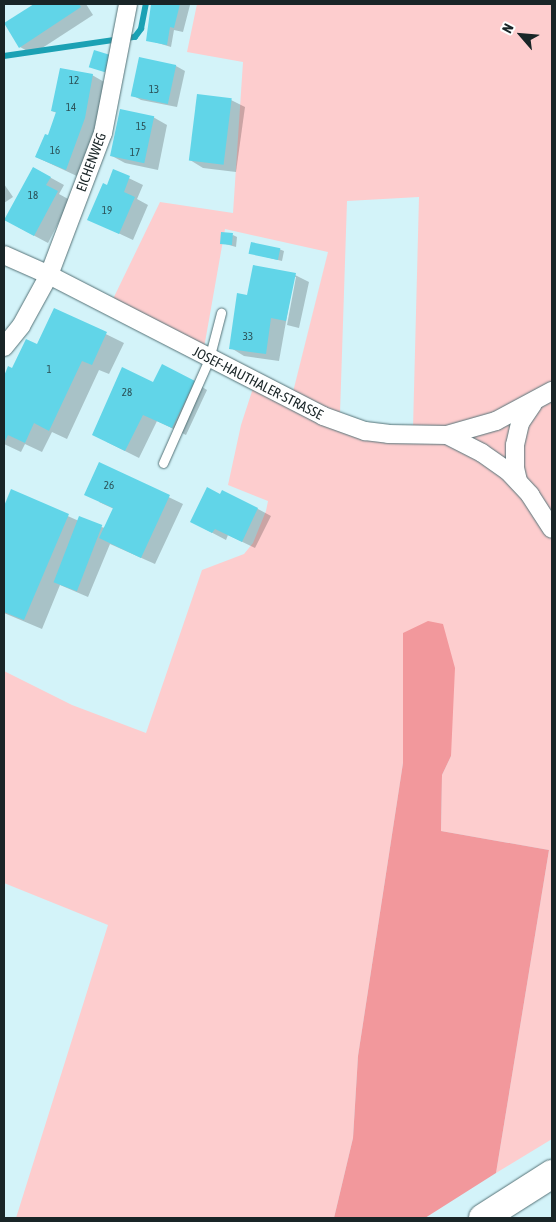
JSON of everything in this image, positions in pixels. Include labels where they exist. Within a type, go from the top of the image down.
[{"type":"highway","points":[[483,1218],[552,1174]]},
{"type":"street","name":"EICHENWEG","points":[[4,347],[21,326],[49,275],[102,133],[128,4]]},
{"type":"street","name":"JOSEF-HAUTHALER-STRASSE","points":[[4,255],[49,275],[323,416],[346,425],[388,434],[447,435],[482,453],[508,471],[518,481],[552,529]]},
{"type":"street","points":[[447,435],[496,421],[552,391]]},
{"type":"street","points":[[518,481],[515,445],[520,423],[536,401]]},
{"type":"lane","points":[[163,463],[209,359],[221,313]]},
{"type":"shaded area","points":[[197,4],[552,4],[552,1139],[496,1173],[549,850],[441,831],[442,775],[451,756],[403,633],[403,763],[358,1056],[353,1138],[334,1218],[16,1218],[108,925],[4,883],[4,671],[72,705],[146,733],[202,570],[244,554],[253,543],[266,511],[268,501],[228,485],[241,425],[258,373],[293,392],[328,252],[225,229],[204,348],[113,299],[160,202],[233,213],[243,62],[187,52]],"holes":[[[419,197],[413,428],[388,427],[359,421],[340,414],[347,201]]]},
{"type":"shaded area","points":[[428,621],[443,624],[455,668],[451,756],[442,775],[441,831],[549,850],[496,1173],[425,1218],[334,1218],[353,1138],[358,1056],[403,763],[403,633]]},
{"type":"building","points":[[34,4],[79,4],[81,7],[19,48],[4,23]]},
{"type":"building","points":[[151,4],[180,4],[174,28],[170,27],[167,45],[146,41]]},
{"type":"building","points":[[94,50],[110,55],[105,72],[89,67]]},
{"type":"building","points":[[139,57],[176,65],[168,104],[131,96]]},
{"type":"building","points":[[60,68],[93,74],[85,118],[66,170],[35,157],[45,134],[48,135],[56,112],[51,111]]},
{"type":"building","points":[[197,94],[232,98],[224,165],[189,161]]},
{"type":"building","points":[[120,109],[154,116],[144,163],[110,156]]},
{"type":"building","points":[[33,167],[51,177],[46,185],[58,191],[34,236],[4,220]]},
{"type":"building","points":[[113,169],[130,176],[124,192],[135,197],[119,234],[87,220],[103,183],[107,185]]},
{"type":"building","points":[[221,232],[233,233],[232,245],[220,244]]},
{"type":"building","points":[[251,242],[280,248],[278,260],[249,254]]},
{"type":"building","points":[[253,265],[296,273],[286,321],[271,318],[266,354],[229,349],[237,293],[247,295]]},
{"type":"building","points":[[54,308],[107,332],[92,365],[82,361],[49,431],[34,423],[25,443],[8,435],[4,443],[4,376],[8,366],[12,368],[26,339],[37,344]]},
{"type":"building","points":[[162,364],[195,381],[172,428],[143,415],[125,451],[92,435],[122,367],[153,382]]},
{"type":"building","points":[[99,462],[170,495],[141,558],[99,538],[113,508],[84,495]]},
{"type":"building","points":[[207,487],[220,494],[222,490],[258,508],[242,542],[215,529],[212,533],[190,522]]},
{"type":"building","points":[[11,489],[69,514],[24,620],[4,612],[4,506]]},
{"type":"building","points":[[79,516],[102,525],[77,591],[54,582]]},
{"type":"waterway","points":[[4,56],[135,37],[141,29],[146,4]]}]
